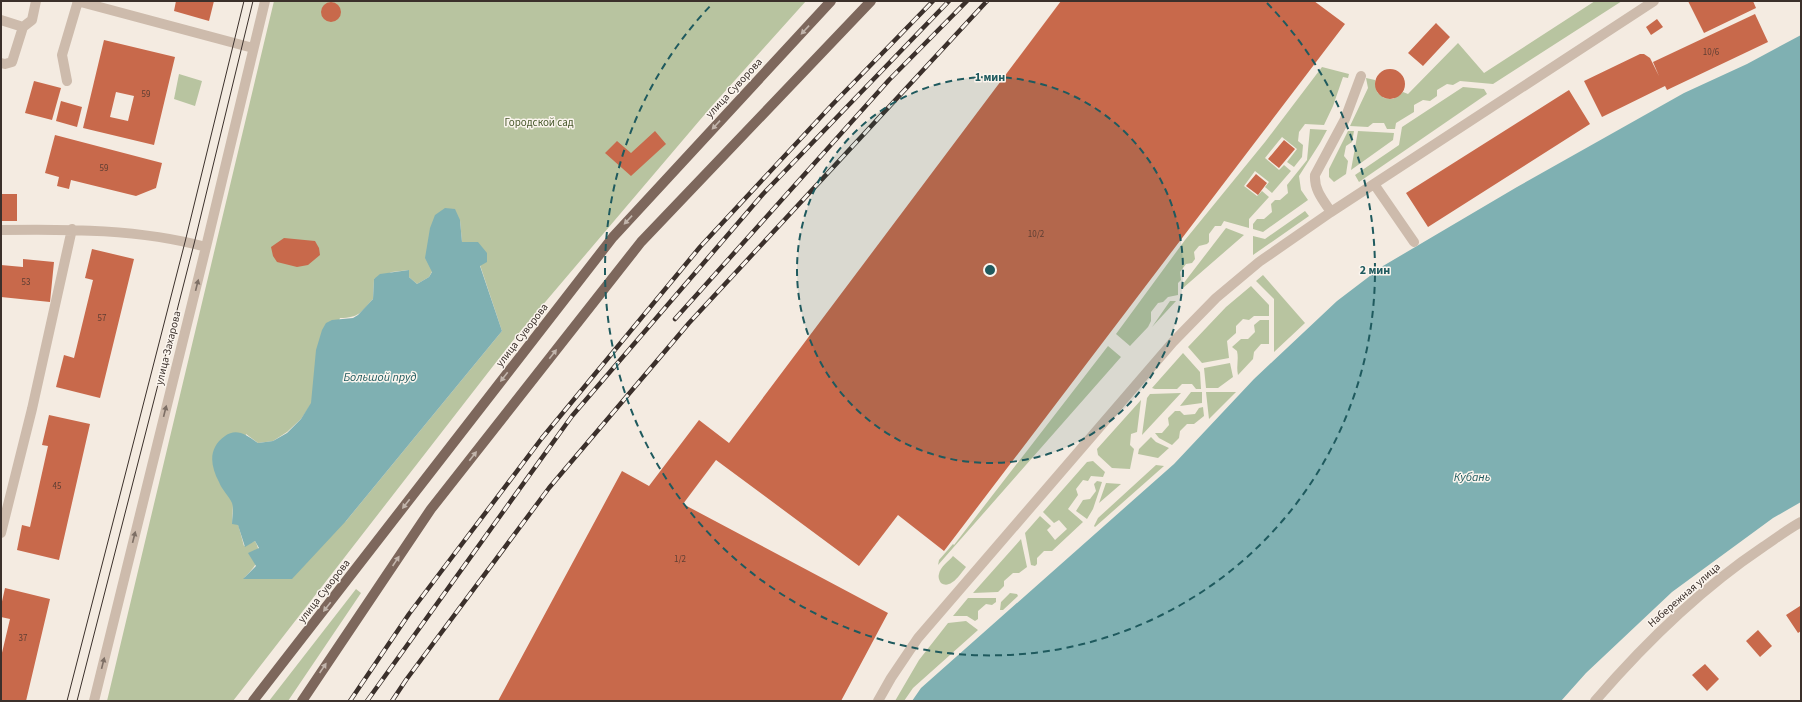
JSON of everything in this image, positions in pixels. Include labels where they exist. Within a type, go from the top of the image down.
[{"type":"main road","name":"улица Суворова","points":[[253,701],[613,237],[831,1]]},
{"type":"main road","points":[[302,701],[431,509],[641,242],[871,1]]},
{"type":"street","points":[[1,63],[5,64],[12,62],[23,26],[32,20],[36,1]]},
{"type":"street","points":[[67,81],[62,55],[77,1],[253,48]]},
{"type":"street","name":"улица Захарова","points":[[94,701],[265,1]]},
{"type":"street","points":[[878,701],[891,678],[918,638],[1173,342],[1216,298],[1259,262],[1331,212],[1654,1]]},
{"type":"street","points":[[1,20],[23,26]]},
{"type":"street","points":[[1331,212],[1316,190],[1314,183],[1315,175],[1345,119],[1361,76]]},
{"type":"street","points":[[1374,184],[1414,242]]},
{"type":"street","points":[[1,533],[32,409],[72,229]]},
{"type":"street","points":[[1,230],[72,229],[169,239],[206,247]]},
{"type":"street","name":"Набережная улица","points":[[1595,701],[1650,640],[1703,591],[1746,558],[1801,522]]},
{"type":"green space","name":"Городской сад","points":[[274,1],[806,1],[711,107],[518,334],[233,701],[107,701]],"holes":[[[460,220],[462,242],[480,265],[502,331],[346,521],[244,578],[255,566],[259,552],[255,541],[244,546],[238,524],[232,524],[233,504],[246,434],[258,443],[273,441],[287,432],[301,419],[312,403],[314,380],[340,318],[356,315],[373,299],[374,279],[392,272],[409,270],[409,277],[417,284],[429,277]]]},
{"type":"green space","points":[[1595,1],[1622,1],[1493,84],[1460,81],[1453,85],[1447,84],[1437,90],[1437,96],[1430,101],[1423,100],[1414,105],[1414,112],[1396,123],[1395,129],[1387,129],[1384,123],[1373,123],[1368,127],[1350,126],[1368,88],[1366,78],[1375,80],[1377,92],[1384,98],[1393,99],[1403,92],[1408,94],[1458,43],[1484,73]]},
{"type":"green space","points":[[1322,67],[1349,74],[1348,78],[1343,77],[1333,106],[1324,125],[1305,124],[1299,132],[1298,141],[1303,145],[1302,157],[1294,167],[1287,162],[1297,149],[1282,137],[1265,158],[1279,170],[1284,165],[1291,171],[1272,193],[1265,187],[1269,182],[1255,171],[1244,186],[1257,196],[1262,191],[1269,197],[1249,219],[1249,228],[1224,221],[1221,226],[1215,226],[1209,234],[1209,242],[1199,246],[1194,252],[1195,259],[1192,263],[1186,264],[1180,272],[1181,280],[1178,283],[1178,295],[1168,297],[1163,302],[1158,303],[1151,312],[1151,321],[1148,327],[1130,346],[1116,334],[1185,240],[1265,142]]},
{"type":"green space","points":[[179,74],[202,81],[195,106],[174,99]]},
{"type":"green space","points":[[1463,87],[1484,89],[1487,94],[1359,182],[1355,175],[1399,145],[1402,127]]},
{"type":"green space","points":[[1310,129],[1327,130],[1299,176],[1301,190],[1308,200],[1263,232],[1253,229],[1253,224],[1257,219],[1264,219],[1272,212],[1271,204],[1275,200],[1280,200],[1288,193],[1287,185],[1307,160]]},
{"type":"green space","points":[[1348,131],[1354,131],[1352,142],[1346,146],[1344,156],[1348,161],[1346,174],[1334,182],[1329,177],[1329,169]]},
{"type":"green space","points":[[1358,131],[1394,133],[1393,140],[1351,170]]},
{"type":"green space","points":[[1305,211],[1309,216],[1253,255],[1253,236],[1265,239]]},
{"type":"green space","points":[[1226,228],[1244,235],[1183,288],[1183,284]]},
{"type":"green space","points":[[1263,275],[1305,323],[1274,352],[1274,299],[1256,281]]},
{"type":"green space","points":[[1251,286],[1269,305],[1269,316],[1254,316],[1249,320],[1243,319],[1236,326],[1236,333],[1227,341],[1229,358],[1202,363],[1188,347],[1226,307]]},
{"type":"green space","points":[[1170,301],[1176,301],[1152,327]]},
{"type":"green space","points":[[1260,320],[1269,320],[1269,344],[1261,344],[1254,352],[1253,359],[1238,375],[1237,351],[1232,347],[1241,339],[1248,339],[1255,332],[1254,325]]},
{"type":"green space","points":[[1108,346],[1121,357],[938,565],[939,560],[953,544],[954,545]]},
{"type":"green space","points":[[1183,353],[1200,372],[1201,389],[1196,389],[1192,384],[1182,384],[1177,389],[1152,388]]},
{"type":"green space","points":[[1230,363],[1233,377],[1218,388],[1206,388],[1204,368]]},
{"type":"green space","points":[[1191,392],[1202,392],[1202,403],[1180,406]]},
{"type":"green space","points":[[1206,392],[1236,392],[1209,419]]},
{"type":"green space","points":[[1181,393],[1142,435],[1147,398],[1150,394]]},
{"type":"green space","points":[[1141,400],[1137,432],[1131,434],[1130,445],[1134,449],[1130,469],[1112,468],[1098,455],[1097,449]]},
{"type":"green space","points":[[1203,407],[1204,416],[1194,424],[1187,424],[1180,431],[1179,438],[1172,445],[1159,438],[1155,433],[1162,433],[1169,425],[1168,418],[1175,411],[1180,411],[1184,415],[1195,414],[1199,408]]},
{"type":"green space","points":[[1151,437],[1156,442],[1169,448],[1158,458],[1138,454],[1139,449]]},
{"type":"green space","points":[[1093,461],[1105,472],[1103,477],[1091,476],[1088,481],[1083,480],[1076,489],[1078,495],[1068,509],[1083,522],[1052,551],[1044,551],[1037,558],[1037,564],[1035,566],[1031,565],[1025,533],[1040,516],[1051,526],[1047,530],[1055,540],[1067,529],[1059,520],[1054,523],[1043,512],[1087,462]]},
{"type":"green space","points":[[1156,465],[1164,466],[1095,527],[1094,526],[1098,518]]},
{"type":"green space","points":[[1097,481],[1102,482],[1093,509],[1087,519],[1076,511],[1083,500],[1090,499],[1096,491],[1094,484]]},
{"type":"green space","points":[[1106,483],[1121,484],[1099,503]]},
{"type":"green space","points":[[1021,539],[1027,567],[1019,573],[1013,573],[1004,581],[1004,586],[998,592],[973,593]]},
{"type":"green space","points":[[953,556],[966,567],[959,577],[952,583],[945,585],[939,580],[940,571]]},
{"type":"green space","points":[[356,589],[361,593],[288,701],[269,701]]},
{"type":"green space","points":[[1010,593],[1017,594],[1018,596],[1003,610],[1000,610],[1001,602]]},
{"type":"green space","points":[[968,598],[996,598],[996,602],[992,605],[986,604],[978,611],[978,619],[975,621],[967,616],[953,616]]},
{"type":"green space","points":[[966,621],[978,630],[913,688],[904,701],[895,701],[919,660],[948,623]]},
{"type":"water","name":"Кубань","points":[[1801,35],[1801,502],[1773,518],[1672,592],[1586,673],[1561,701],[912,701],[921,688],[1174,464],[1254,379],[1337,301],[1383,266],[1517,187],[1684,93],[1747,64]]},
{"type":"water","name":"Большой пруд","points":[[445,208],[455,209],[460,220],[462,242],[478,242],[487,253],[487,262],[480,266],[502,331],[346,521],[292,579],[243,579],[256,566],[248,553],[259,548],[255,541],[245,547],[238,525],[232,524],[233,505],[216,476],[212,463],[213,451],[219,441],[229,433],[238,432],[258,443],[273,441],[287,433],[301,419],[311,403],[316,350],[322,330],[326,323],[332,320],[353,318],[358,315],[373,299],[374,279],[380,274],[409,270],[409,277],[417,284],[429,277],[432,272],[425,258],[430,228],[435,215]]},
{"type":"building","points":[[176,1],[214,1],[209,21],[174,11]]},
{"type":"building","points":[[1061,1],[1314,1],[1345,24],[944,551],[898,515],[859,566],[716,460],[683,504],[888,613],[841,701],[498,701],[622,471],[649,486],[699,420],[729,443]]},
{"type":"building","points":[[1688,1],[1753,1],[1756,8],[1704,33]]},
{"type":"building","points":[[331,2],[338,5],[341,12],[338,19],[331,22],[324,19],[321,12],[324,5]]},
{"type":"building","points":[[1755,14],[1768,42],[1667,90],[1665,86],[1602,117],[1584,81],[1640,54],[1644,54],[1650,58],[1659,76],[1653,62]]},
{"type":"building","points":[[1657,19],[1663,27],[1651,35],[1646,27]]},
{"type":"building","points":[[1436,23],[1450,37],[1423,66],[1408,53]]},
{"type":"building","points":[[104,40],[175,57],[154,145],[83,128]],"holes":[[[116,92],[134,96],[128,121],[110,117]]]},
{"type":"building","points":[[1390,69],[1401,73],[1405,84],[1401,95],[1390,99],[1379,95],[1375,84],[1379,73]]},
{"type":"building","points":[[34,81],[61,88],[52,120],[25,113]]},
{"type":"building","points":[[1569,90],[1590,124],[1428,227],[1406,193]]},
{"type":"building","points":[[61,101],[82,107],[77,127],[56,121]]},
{"type":"building","points":[[655,131],[666,144],[631,176],[605,153],[617,141],[631,153]]},
{"type":"building","points":[[55,135],[162,163],[156,188],[136,196],[71,180],[69,189],[57,186],[59,177],[45,173]]},
{"type":"building","points":[[1284,140],[1295,149],[1279,168],[1268,159]]},
{"type":"building","points":[[1256,174],[1267,183],[1258,195],[1246,186]]},
{"type":"building","points":[[1,194],[17,194],[17,221],[1,221]]},
{"type":"building","points":[[284,238],[315,241],[319,248],[320,255],[308,265],[297,267],[277,262],[273,256],[271,247]]},
{"type":"building","points":[[92,249],[134,259],[100,398],[56,387],[64,355],[74,358],[93,280],[85,278]]},
{"type":"building","points":[[23,259],[54,262],[50,302],[1,297],[1,265],[23,267]]},
{"type":"building","points":[[49,415],[90,424],[59,560],[17,550],[22,525],[30,527],[48,446],[42,445]]},
{"type":"building","points":[[5,588],[50,599],[26,701],[1,701],[1,657],[10,619],[1,617],[1,606]]},
{"type":"building","points":[[1800,606],[1801,631],[1798,633],[1786,615]]},
{"type":"building","points":[[1758,630],[1772,646],[1760,657],[1746,641]]},
{"type":"building","points":[[1705,664],[1719,679],[1707,691],[1692,675]]},
{"type":"tram line","points":[[67,701],[185,242],[244,1]]},
{"type":"tram line","points":[[77,701],[194,244],[253,1]]},
{"type":"railway","points":[[350,701],[409,614],[542,438],[700,247],[831,106],[933,1]]},
{"type":"railway","points":[[367,701],[572,416],[763,194],[949,1]]},
{"type":"railway","points":[[675,319],[889,80],[967,1]]},
{"type":"railway","points":[[392,701],[549,488],[689,323],[987,1]]}]
